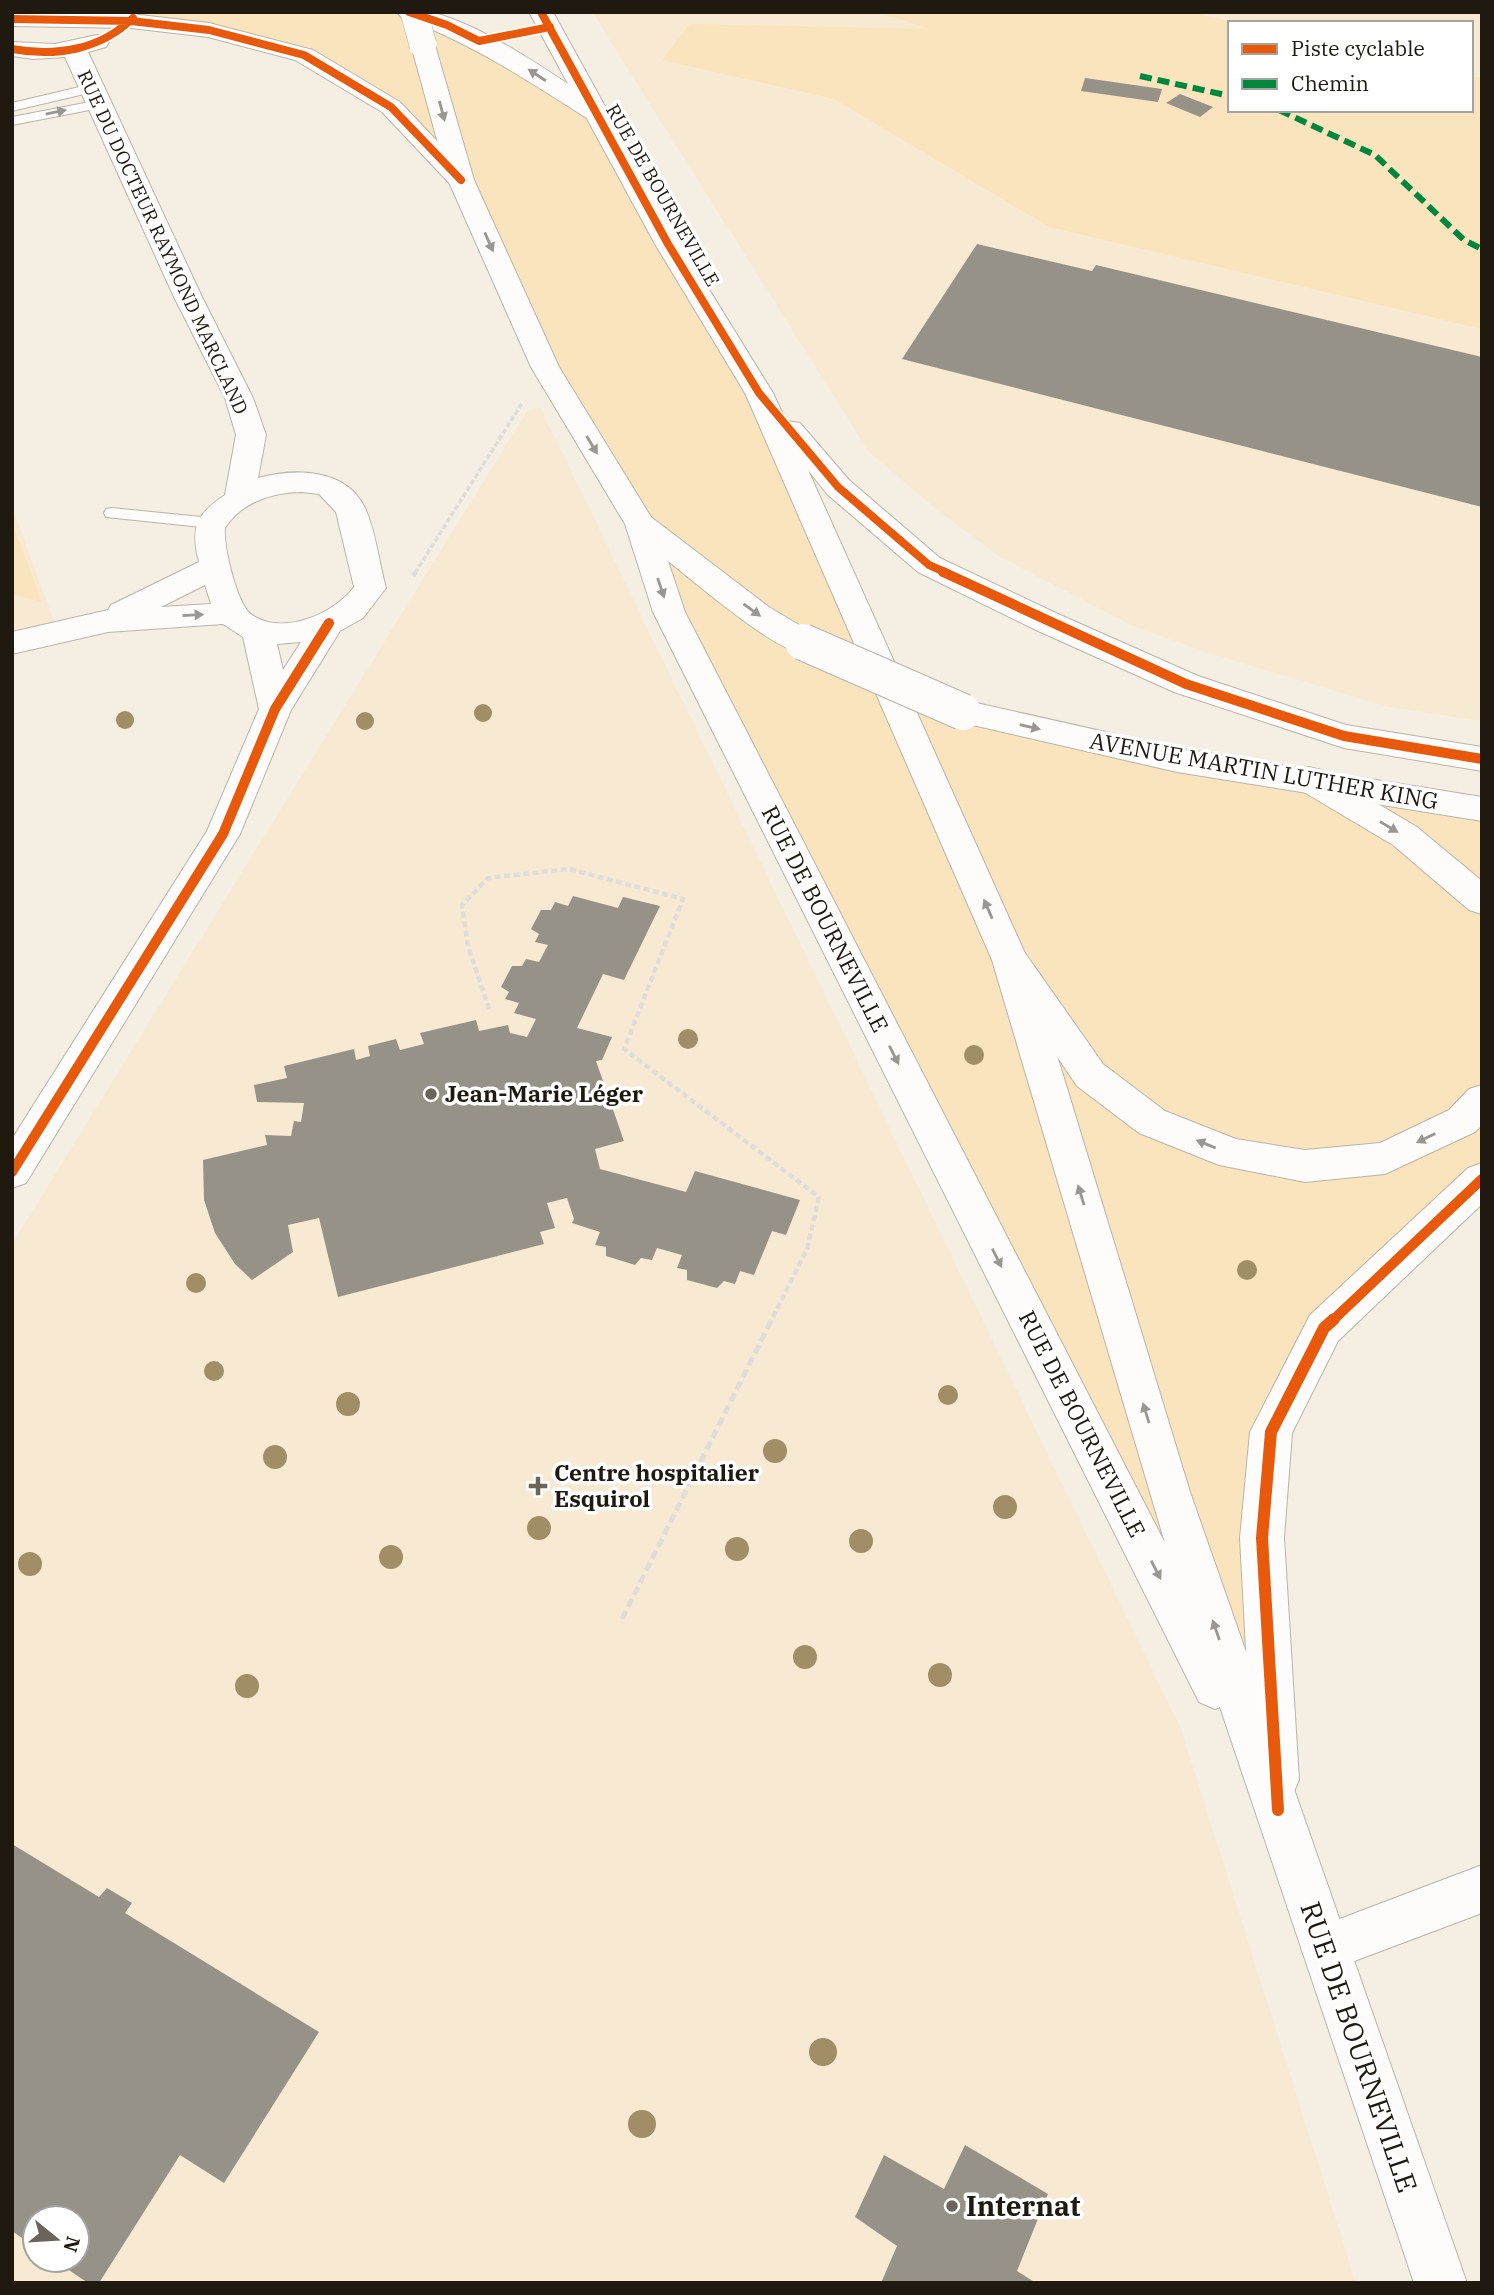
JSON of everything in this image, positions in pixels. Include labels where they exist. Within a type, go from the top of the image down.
[{"type":"main road","points":[[409,12],[447,24],[516,62],[594,112]]},
{"type":"main road","name":"RUE DE BOURNEVILLE","points":[[414,12],[461,180],[545,367],[640,524],[676,624],[1278,1810]]},
{"type":"main road","name":"RUE DE BOURNEVILLE","points":[[541,12],[668,244],[759,393],[1010,960],[1169,1492],[1441,2283]]},
{"type":"main road","points":[[12,19],[134,17],[209,30],[304,55],[391,107],[461,180]]},
{"type":"main road","points":[[12,49],[45,52],[74,49],[117,33],[134,17]]},
{"type":"main road","name":"RUE DU DOCTEUR RAYMOND MARCLAND","points":[[74,49],[183,285],[240,398],[251,435],[239,500]]},
{"type":"main road","points":[[759,393],[838,487],[929,565],[1186,684],[1344,736],[1482,758]]},
{"type":"main road","name":"RUE DU DOCTEUR RAYMOND MARCLAND","points":[[251,435],[302,482]]},
{"type":"main road","name":"RUE DU DOCTEUR RAYMOND MARCLAND","points":[[211,523],[239,500],[264,486],[302,482],[328,486],[350,509],[370,588],[346,615],[329,623],[290,631],[258,631]]},
{"type":"main road","points":[[211,523],[209,531],[215,567],[230,613],[258,631],[275,709]]},
{"type":"main road","name":"AVENUE MARTIN LUTHER KING","points":[[640,524],[758,615],[803,642],[963,712],[1177,760],[1309,779],[1482,809]]},
{"type":"main road","points":[[108,621],[215,567]]},
{"type":"main road","points":[[12,643],[108,621],[230,613]]},
{"type":"main road","name":"RUE DU DOCTEUR RAYMOND MARCLAND","points":[[12,1172],[223,834],[275,709],[329,623]]},
{"type":"main road","points":[[1309,779],[1405,836],[1482,901]]},
{"type":"main road","points":[[1010,960],[1090,1075],[1152,1122],[1233,1154],[1305,1166],[1385,1158],[1462,1121],[1482,1100]]},
{"type":"main road","points":[[1278,1810],[1262,1538],[1271,1432],[1324,1328],[1482,1180]]},
{"type":"main road","points":[[1325,1948],[1482,1889]]},
{"type":"lane","points":[[17,113],[96,96]]},
{"type":"lane","points":[[112,513],[211,523]]},
{"type":"path","points":[[412,577],[545,367]]},
{"type":"path","points":[[489,1009],[468,946],[462,905],[488,878],[569,869],[683,899],[624,1049],[819,1197],[807,1250],[622,1619]]},
{"type":"shaded area","points":[[137,12],[412,12],[594,112],[759,393],[873,679],[963,712],[1482,809],[1482,1179],[1324,1328],[1271,1432],[1278,1810],[461,180],[391,107],[304,55],[131,21]]},
{"type":"shaded area","points":[[592,12],[1482,12],[1482,721],[1388,707],[1208,653],[1133,626],[1000,557],[936,509],[869,452]]},
{"type":"shaded area","points":[[877,12],[1191,12],[1229,21],[1228,112],[1473,112],[1473,76],[1482,78],[1482,329],[1049,227],[834,99],[662,60],[690,24],[930,29]]},
{"type":"shaded area","name":"Centre hospitalier Esquirol","points":[[540,407],[1181,1729],[1356,2283],[12,2283],[12,1244],[527,411]]},
{"type":"shaded area","points":[[12,506],[54,621],[12,643]]},
{"type":"shaded area","points":[[12,522],[42,602],[12,594]]},
{"type":"building","points":[[1085,78],[1162,89],[1158,102],[1081,91]]},
{"type":"building","points":[[1180,94],[1213,107],[1200,117],[1166,103]]},
{"type":"building","points":[[977,244],[1092,271],[1096,265],[1482,357],[1482,507],[902,359]]},
{"type":"building","name":"Jean-Marie Léger","points":[[573,896],[618,908],[623,897],[660,906],[624,980],[603,974],[577,1028],[612,1037],[602,1060],[596,1061],[624,1141],[595,1149],[600,1169],[686,1192],[695,1171],[800,1200],[786,1235],[772,1231],[754,1275],[740,1271],[735,1284],[724,1281],[717,1288],[687,1280],[687,1270],[677,1268],[682,1255],[657,1248],[652,1260],[641,1258],[635,1265],[606,1256],[606,1247],[595,1245],[600,1232],[572,1223],[574,1219],[567,1198],[547,1203],[555,1228],[540,1232],[544,1244],[338,1297],[319,1218],[288,1225],[293,1252],[252,1280],[235,1264],[215,1233],[204,1200],[203,1160],[267,1145],[265,1135],[291,1136],[294,1121],[301,1122],[304,1103],[257,1102],[254,1085],[287,1078],[284,1066],[354,1049],[356,1060],[370,1056],[368,1046],[396,1039],[400,1050],[424,1044],[420,1033],[476,1020],[479,1031],[508,1025],[510,1033],[527,1037],[536,1019],[514,1013],[519,1003],[505,999],[509,992],[501,987],[512,966],[522,966],[526,959],[539,962],[548,945],[535,942],[539,934],[531,929],[541,910],[551,910],[555,902],[568,906]]},
{"type":"building","points":[[12,1844],[99,1897],[107,1888],[132,1903],[125,1913],[319,2032],[224,2183],[180,2155],[99,2283],[88,2283],[75,2274],[91,2274],[91,2204],[21,2204],[21,2237],[12,2231]]},
{"type":"building","name":"Internat","points":[[965,2145],[1048,2194],[1017,2271],[1036,2283],[881,2283],[897,2246],[855,2217],[884,2155],[944,2189]]},
{"type":"marked path","points":[[1140,76],[1228,96]]},
{"type":"marked path","points":[[1283,112],[1375,155],[1464,240],[1482,249]]},
{"type":"cycle path","points":[[409,12],[447,25],[479,41],[550,27]]},
{"type":"cycle path","points":[[541,12],[668,244],[759,393],[838,487],[929,565],[1186,684],[1344,736],[1482,759]]},
{"type":"cycle path","points":[[12,49],[43,53],[77,49],[108,37],[122,29],[133,18]]},
{"type":"cycle path","points":[[12,19],[131,21],[209,30],[304,55],[391,107],[461,180]]},
{"type":"cycle path","points":[[12,1172],[223,834],[275,709],[329,623]]},
{"type":"cycle path","points":[[1278,1810],[1262,1538],[1271,1432],[1324,1328],[1482,1179]]},
{"type":"place","name":"Jean-Marie Léger","points":[[431,1094]]},
{"type":"place","name":"Centre hospitalier Esquirol","points":[[538,1486]]},
{"type":"place","name":"Internat","points":[[952,2206]]}]
